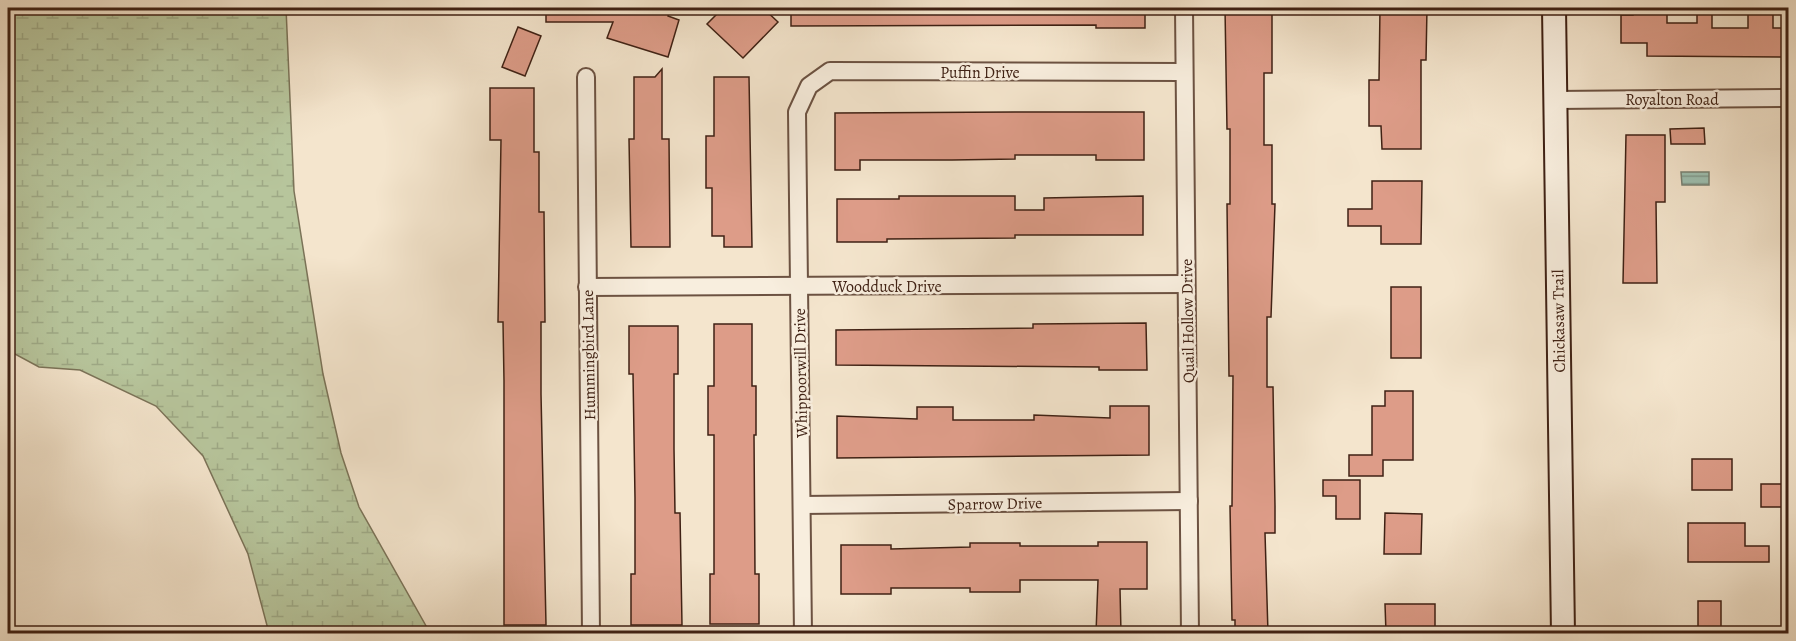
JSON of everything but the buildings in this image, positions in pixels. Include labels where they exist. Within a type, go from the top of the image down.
[{"type":"street","name":"Quail Hollow Drive","points":[[1184,8],[1190,633]]},
{"type":"street","name":"Chickasaw Trail","points":[[1554,8],[1563,633]]},
{"type":"street","name":"Puffin Drive","points":[[797,112],[809,86],[830,71],[1184,72]]},
{"type":"street","name":"Hummingbird Lane","points":[[586,77],[591,633]]},
{"type":"street","name":"Royalton Road","points":[[1555,100],[1788,98]]},
{"type":"street","name":"Whippoorwill Drive","points":[[797,112],[803,633]]},
{"type":"street","name":"Woodduck Drive","points":[[587,287],[1186,284]]},
{"type":"street","name":"Sparrow Drive","points":[[802,505],[1189,501]]},
{"type":"green space","points":[[8,8],[286,8],[294,191],[323,374],[341,453],[359,507],[430,633],[269,633],[248,554],[203,456],[156,406],[80,370],[39,367],[13,353],[8,343]]},
{"type":"shaded area","points":[[1681,172],[1709,172],[1709,185],[1682,185]]}]
